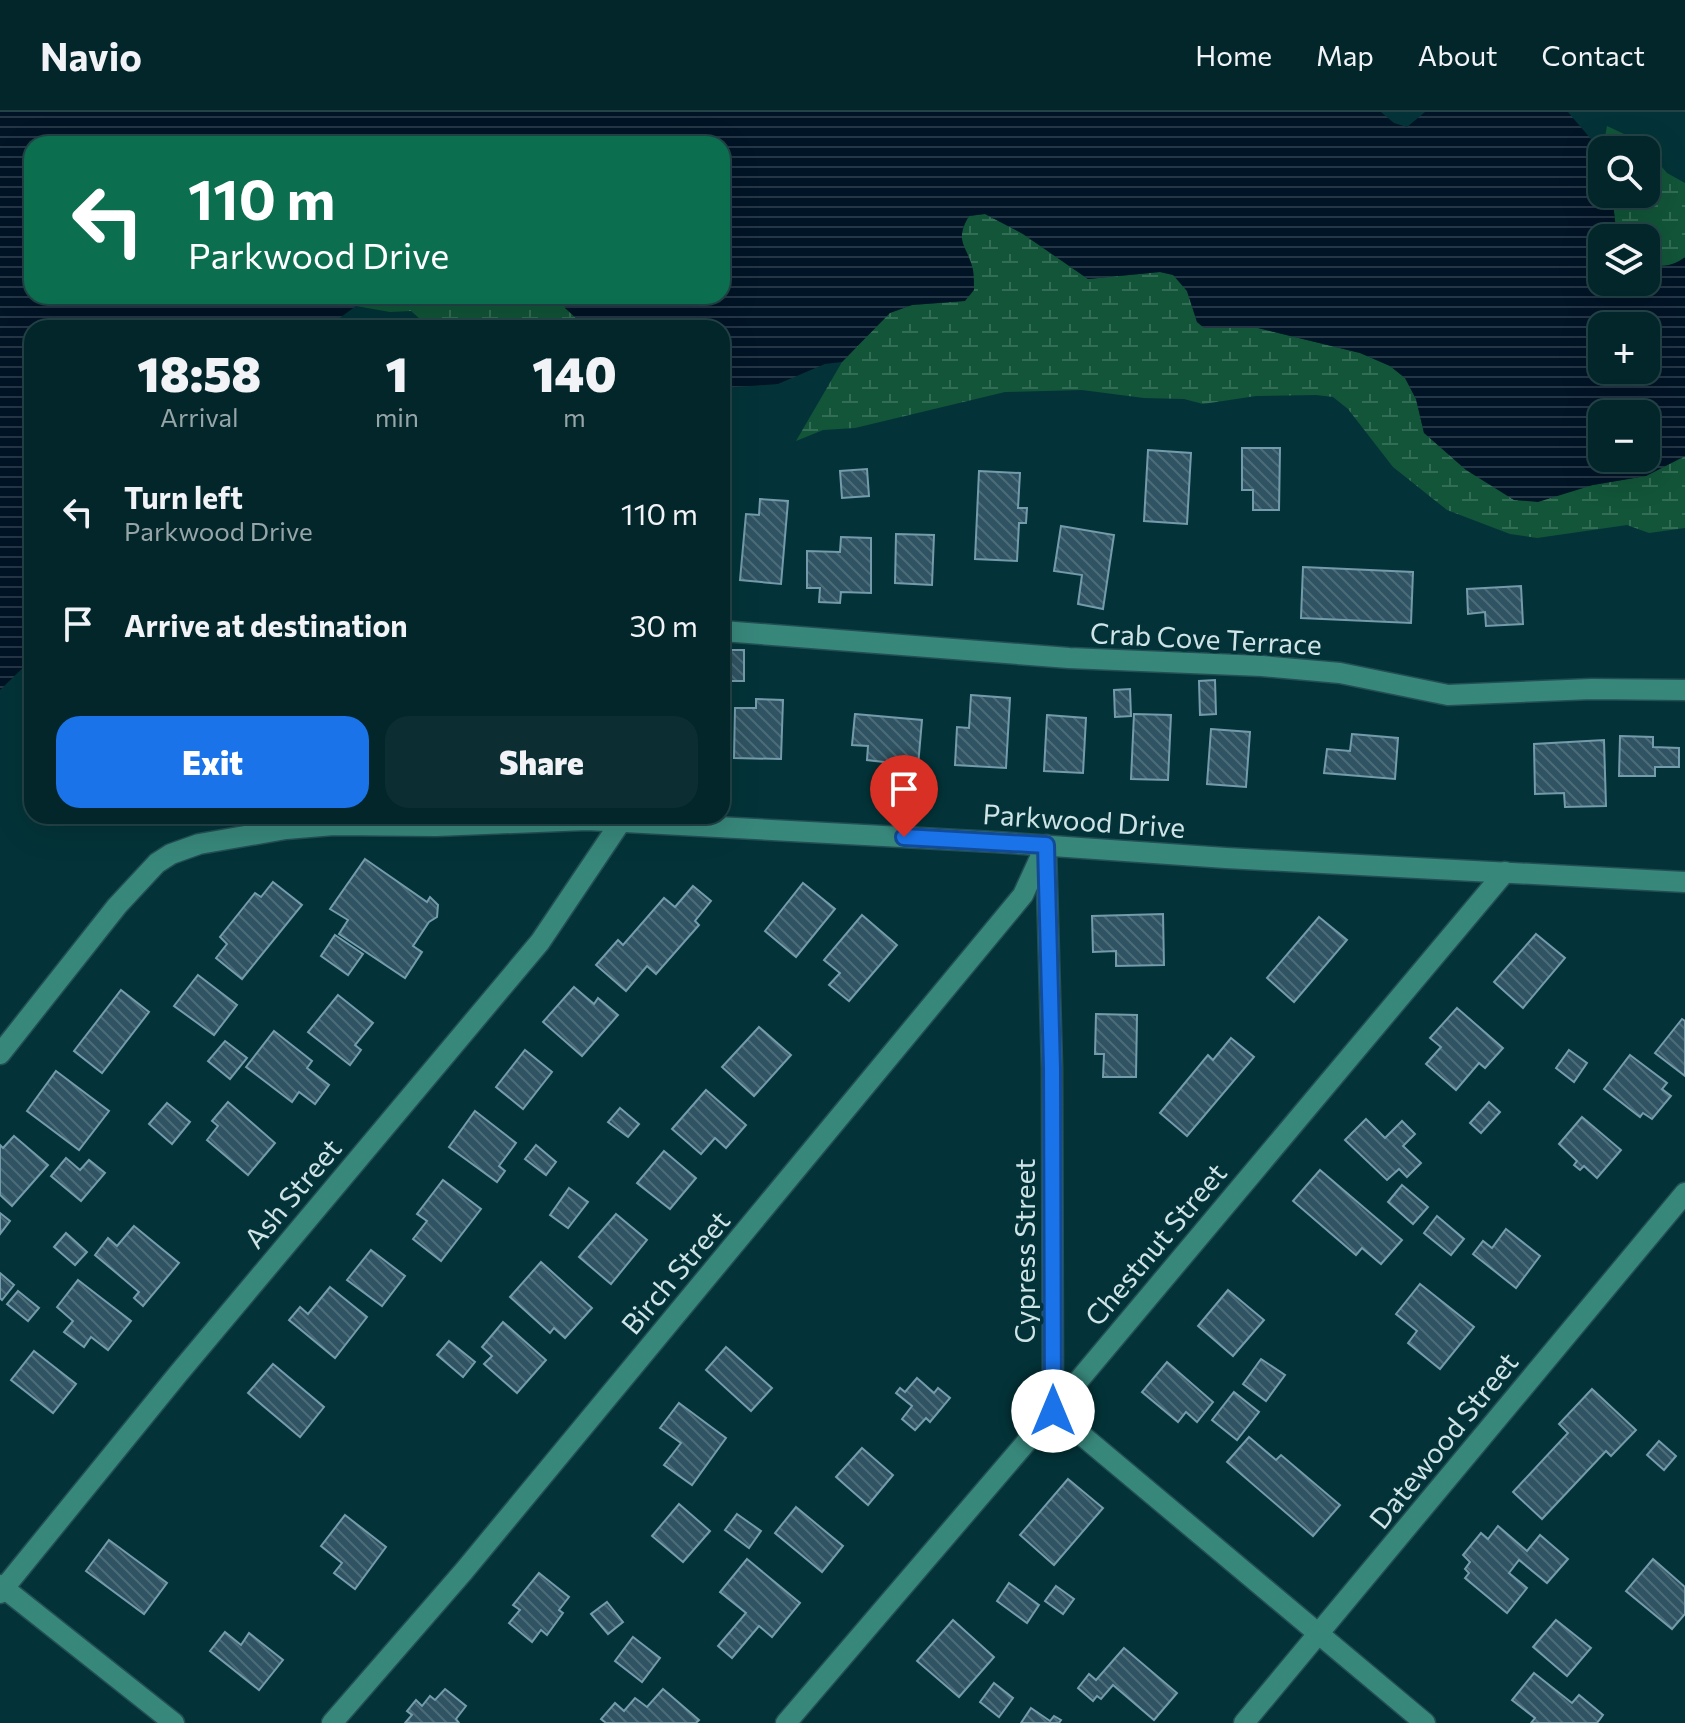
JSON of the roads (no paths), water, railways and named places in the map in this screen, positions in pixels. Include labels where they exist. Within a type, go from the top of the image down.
[{"type":"street","name":"Crab Cove Terrace","points":[[730,632],[1069,658],[1288,668],[1366,678],[1448,695],[1592,689],[1685,690]]},
{"type":"street","name":"Parkwood Drive","points":[[0,1054],[133,886],[157,863],[184,848],[238,836],[334,825],[475,824]]},
{"type":"street","name":"Ash Street","points":[[1,1589],[540,942],[617,824]]},
{"type":"street","name":"Parkwood Drive","points":[[702,824],[1226,858],[1685,882]]},
{"type":"street","name":"Cypress Street","points":[[1046,845],[1052,1068],[1053,1411]]},
{"type":"street","name":"Birch Street","points":[[332,1723],[464,1571],[1023,895],[1046,845]]},
{"type":"street","name":"Chestnut Street","points":[[786,1723],[1053,1411],[1505,872]]},
{"type":"street","name":"Datewood Street","points":[[1244,1723],[1685,1193]]},
{"type":"street","points":[[1053,1411],[1425,1723]]},
{"type":"street","points":[[1,1589],[174,1723]]},
{"type":"water","points":[[0,112],[1381,112],[1394,123],[1407,127],[1425,112],[1568,112],[1588,136],[1588,208],[1614,208],[1615,224],[1588,224],[1588,296],[1660,296],[1660,265],[1676,263],[1685,257],[1685,456],[1660,469],[1660,400],[1588,400],[1588,472],[1654,472],[1593,485],[1538,502],[1514,500],[1466,470],[1424,433],[1416,399],[1405,378],[1390,366],[1360,353],[1258,328],[1204,328],[1197,322],[1187,291],[1173,275],[1160,272],[1088,279],[1023,234],[985,214],[969,216],[962,232],[974,280],[974,290],[965,301],[912,305],[890,313],[842,362],[825,364],[778,384],[730,387],[730,320],[578,320],[565,304],[730,304],[730,136],[24,136],[24,304],[357,304],[337,320],[24,320],[24,667],[0,690]]}]
